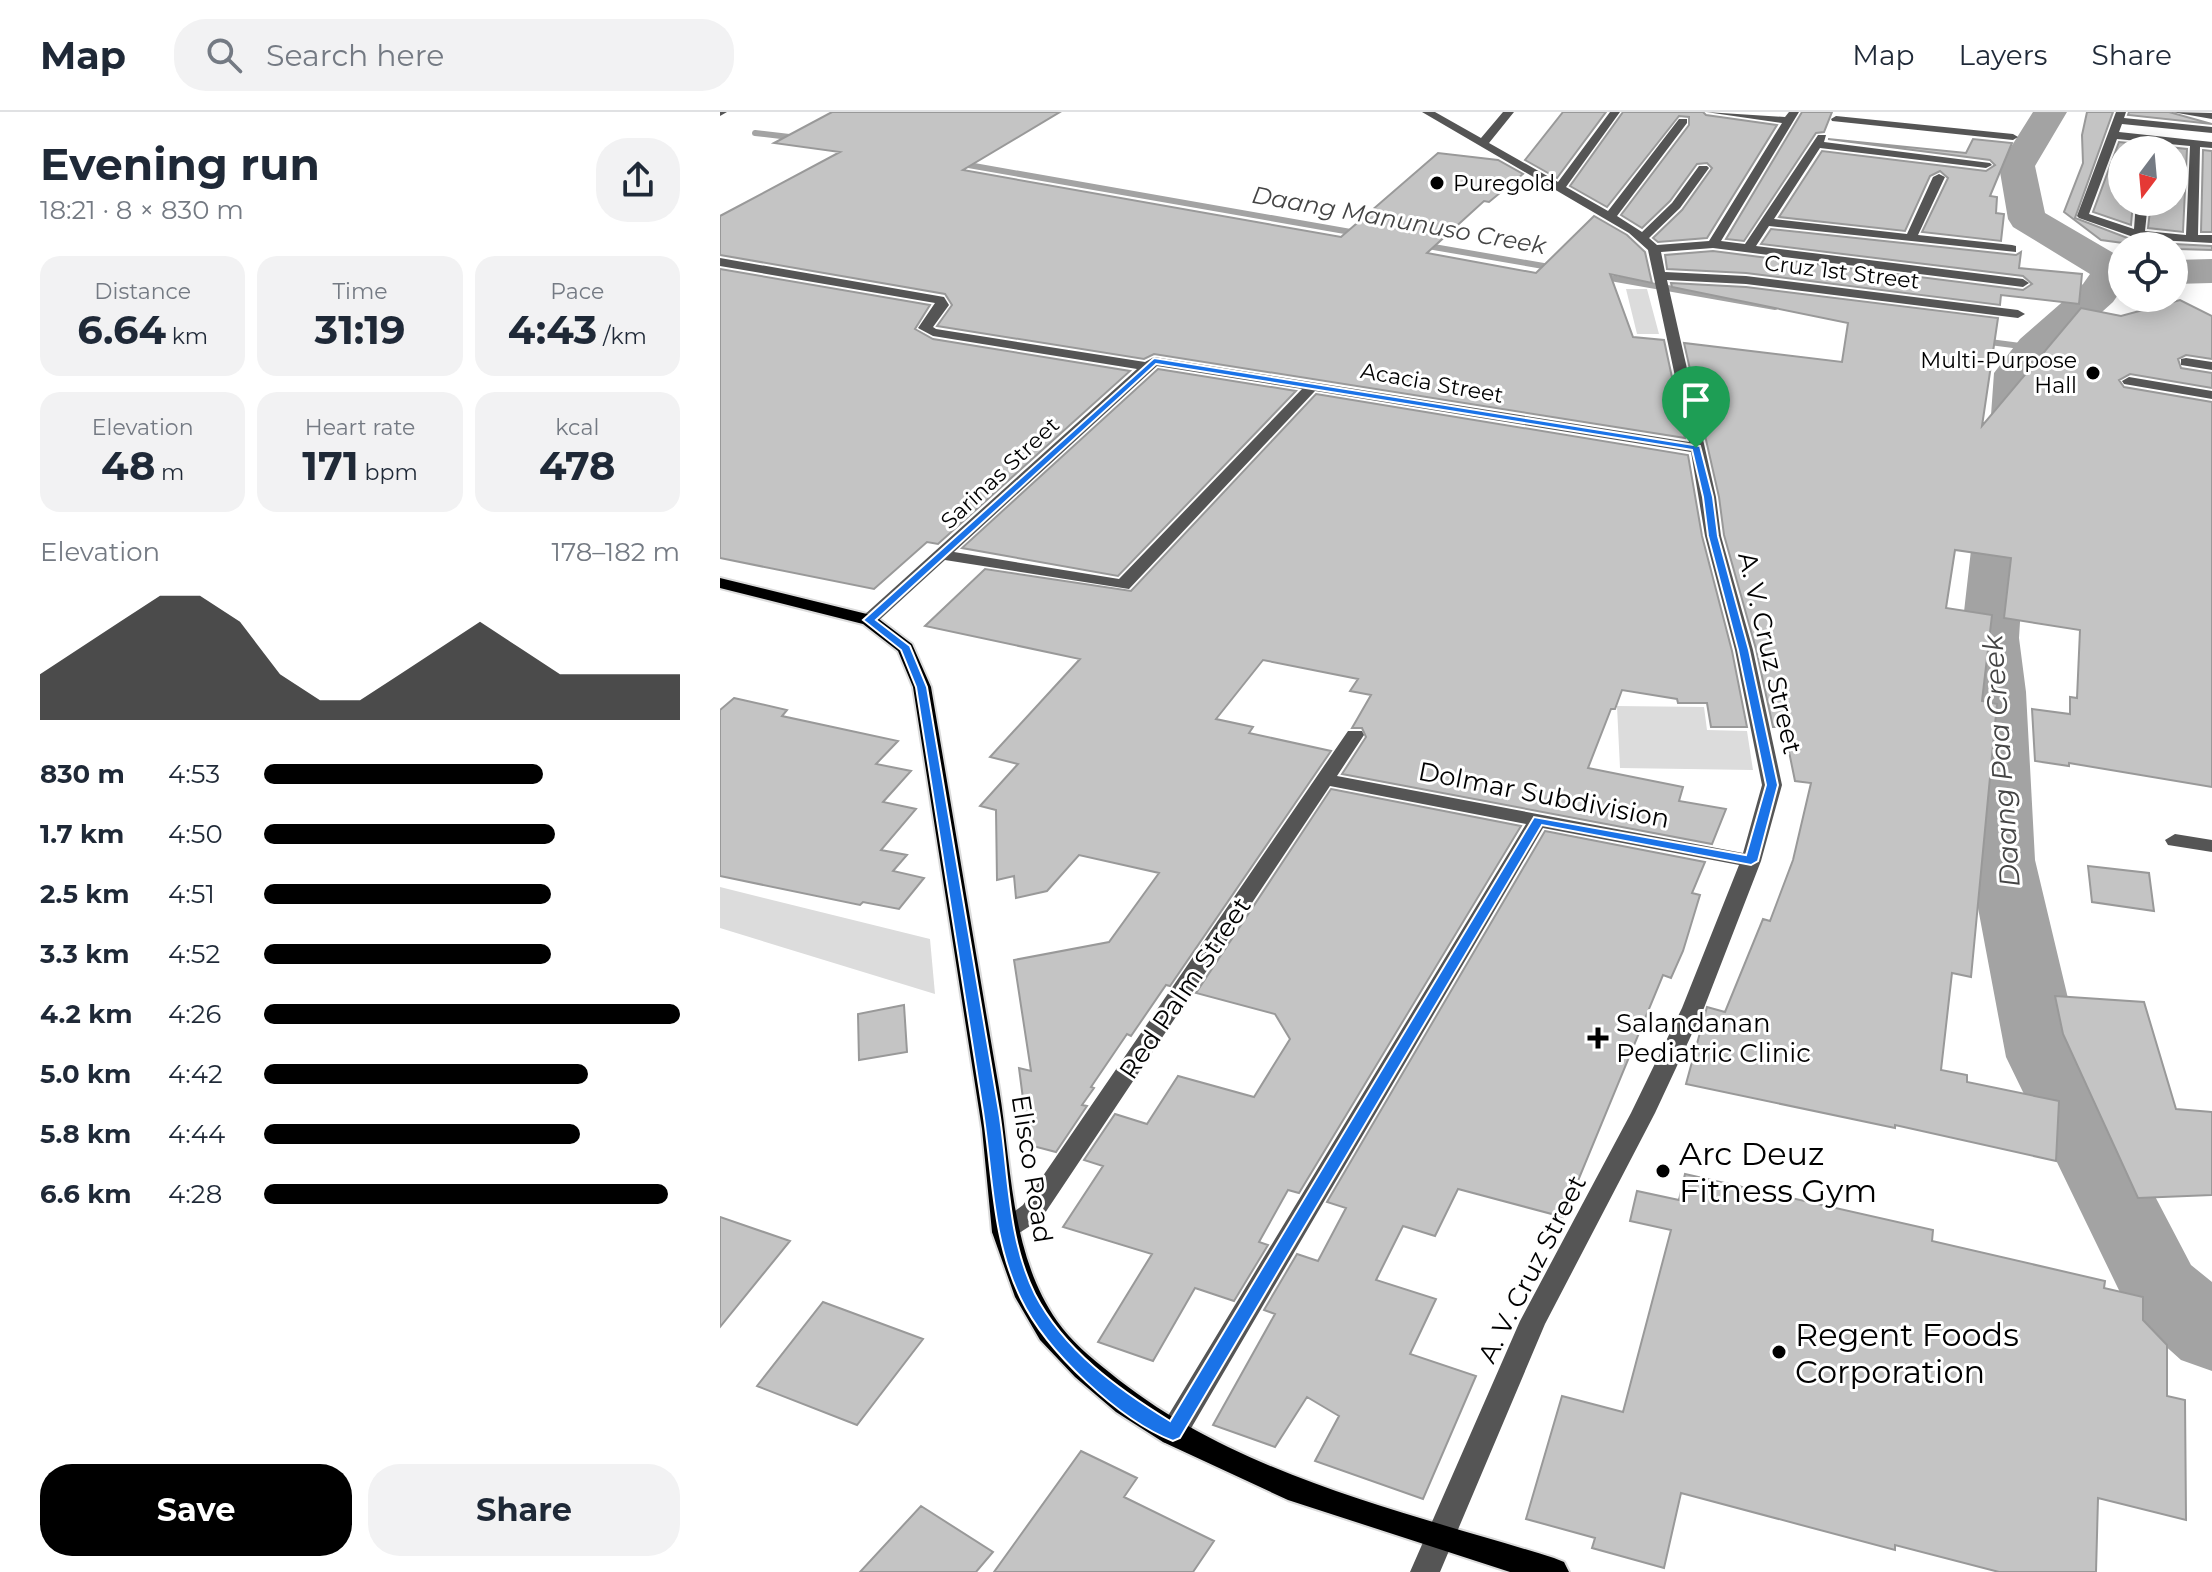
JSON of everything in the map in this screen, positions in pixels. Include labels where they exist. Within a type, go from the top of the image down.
[{"type":"main road","name":"Elisco Road","points":[[720,583],[869,620],[906,648],[922,687],[994,1129],[1005,1232],[1028,1297],[1049,1332],[1115,1395],[1173,1433],[1298,1491],[1554,1572]]},
{"type":"street","points":[[1428,112],[1643,237],[1654,249],[1713,244],[2023,283]]},
{"type":"street","points":[[1482,144],[1509,112]]},
{"type":"street","points":[[1559,188],[1615,112]]},
{"type":"street","points":[[1711,112],[1792,116],[1713,244]]},
{"type":"street","points":[[2177,112],[2212,116]]},
{"type":"street","points":[[1874,134],[1835,128],[1838,116],[2013,137]]},
{"type":"street","points":[[2127,232],[2106,227],[2083,216],[2120,116],[2212,130]]},
{"type":"street","points":[[1610,217],[1683,121]]},
{"type":"street","points":[[2112,135],[2116,136]]},
{"type":"street","points":[[1748,249],[1769,222],[1820,141],[1986,165]]},
{"type":"street","points":[[2188,143],[2212,145]]},
{"type":"street","points":[[2192,239],[2195,143]]},
{"type":"street","points":[[1643,237],[1666,214],[1676,210],[1703,168]]},
{"type":"street","points":[[1911,238],[1939,177]]},
{"type":"street","points":[[1769,222],[2012,249]]},
{"type":"street","points":[[2188,239],[2212,239]]},
{"type":"street","name":"A. V. Cruz Street","points":[[1425,1572],[1533,1321],[1647,1106],[1693,1008],[1751,861],[1772,785],[1744,650],[1713,536],[1708,497],[1654,249]]},
{"type":"street","points":[[720,262],[939,300],[943,305],[925,328],[933,332],[1145,366]]},
{"type":"street","name":"Cruz 1st Street","points":[[1662,284],[1746,280],[2018,314]]},
{"type":"street","name":"Sarinas Street","points":[[869,620],[944,555],[1145,366],[1161,360]]},
{"type":"street","name":"Acacia Street","points":[[1161,360],[1696,448]]},
{"type":"street","points":[[2186,362],[2212,366]]},
{"type":"street","points":[[2129,381],[2212,395]]},
{"type":"street","points":[[944,555],[1123,585],[1313,385]]},
{"type":"street","name":"Red Palm Street","points":[[1005,1232],[1032,1212],[1355,735]]},
{"type":"street","name":"Dolmar Subdivision","points":[[1327,780],[1751,861]]},
{"type":"street","points":[[1173,1433],[1538,820]]},
{"type":"street","points":[[2175,840],[2212,846]]},
{"type":"shaded area","points":[[1626,289],[1647,289],[1659,334],[1637,334]]},
{"type":"shaded area","points":[[1617,706],[1704,707],[1707,730],[1747,731],[1753,770],[1620,768]]},
{"type":"shaded area","points":[[720,887],[930,939],[935,994],[720,928]]},
{"type":"building","points":[[832,112],[1060,112],[963,170],[1341,237],[1438,153],[1498,160],[1523,174],[1489,202],[1484,201],[1427,253],[1536,273],[1594,216],[1627,235],[1645,252],[1652,283],[1610,274],[1633,337],[1664,340],[1685,438],[1154,354],[1144,359],[937,326],[952,305],[945,294],[720,255],[720,216],[840,152],[774,143]]},
{"type":"building","points":[[1563,112],[1606,112],[1557,178],[1525,160]]},
{"type":"building","points":[[1623,112],[1703,112],[1706,115],[1777,125],[1707,238],[1658,242],[1653,238],[1682,210],[1712,168],[1707,163],[1697,164],[1670,201],[1642,228],[1621,215],[1689,125],[1689,117],[1679,116],[1607,207],[1570,186]]},
{"type":"building","points":[[1802,112],[1832,112],[1824,132],[1816,133],[1744,241],[1726,239]]},
{"type":"building","points":[[2087,112],[2113,112],[2075,218],[2112,232],[2108,232],[2108,241],[2101,240],[2064,212],[2083,163],[2082,135]]},
{"type":"building","points":[[2129,112],[2169,112],[2212,124],[2128,115]]},
{"type":"building","points":[[1828,139],[1966,153],[1973,139],[2012,143],[1990,196],[1997,197],[1996,213],[2004,214],[2001,241],[1922,232],[1948,178],[1940,171],[1930,176],[1905,231],[1779,217],[1822,151],[1986,171],[1995,165],[1990,160]]},
{"type":"building","points":[[2203,150],[2212,151],[2212,232],[2201,232]]},
{"type":"building","points":[[2108,172],[2108,216],[2132,216],[2131,225],[2093,212]]},
{"type":"building","points":[[2149,216],[2184,216],[2183,232],[2148,228]]},
{"type":"building","points":[[1771,229],[2016,255],[2021,252],[2019,268],[2082,274],[2079,304],[2001,295],[2000,305],[1746,273],[1667,269],[1665,255],[1713,251],[2023,290],[2032,284],[2023,276],[1761,244]]},
{"type":"building","points":[[2188,245],[2212,246],[2212,250],[2188,249]]},
{"type":"building","points":[[720,269],[930,305],[915,329],[933,339],[1130,371],[938,544],[927,542],[874,589],[720,558]]},
{"type":"building","points":[[1671,283],[1746,287],[1998,318],[1982,426],[2081,308],[2121,316],[2136,312],[2188,312],[2188,304],[2212,316],[2212,359],[2186,355],[2178,359],[2181,368],[2212,373],[2212,388],[2130,374],[2119,380],[2124,387],[2212,402],[2212,787],[2069,763],[2069,766],[2035,761],[2032,709],[2070,714],[2070,697],[2077,698],[2080,630],[2004,618],[2011,558],[1955,550],[1946,608],[1992,615],[1982,701],[1997,704],[1971,977],[1952,973],[1941,1070],[1967,1075],[1967,1082],[2059,1101],[2056,1161],[1895,1125],[1895,1128],[1686,1084],[1707,1007],[1725,1012],[1763,919],[1770,921],[1793,860],[1811,783],[1795,781],[1784,727],[1773,727],[1756,649],[1724,535],[1719,497],[1684,343],[1842,362],[1848,323],[1672,287]]},
{"type":"building","points":[[1158,369],[1296,391],[1118,576],[962,548]]},
{"type":"building","points":[[1316,394],[1688,455],[1702,536],[1732,651],[1747,727],[1711,727],[1707,703],[1678,703],[1677,699],[1622,690],[1615,709],[1611,709],[1588,768],[1683,787],[1679,801],[1726,809],[1712,844],[1342,774],[1366,737],[1362,728],[1352,728],[1371,695],[1350,691],[1358,679],[1263,660],[1216,719],[1253,727],[1249,733],[1331,751],[1170,986],[1166,985],[1131,1036],[1127,1034],[1091,1087],[1094,1088],[1082,1105],[1087,1106],[1056,1152],[1029,1145],[1019,1068],[1031,1071],[1014,960],[1109,942],[1159,873],[1079,855],[1047,891],[1016,898],[1014,876],[997,880],[996,810],[980,806],[1018,764],[990,757],[1080,659],[925,626],[985,569],[1131,591]]},
{"type":"building","points":[[734,698],[787,710],[782,716],[898,741],[876,764],[911,771],[883,802],[916,809],[881,850],[907,855],[893,871],[924,878],[899,909],[863,902],[860,905],[720,876],[720,710]]},
{"type":"building","points":[[1331,789],[1521,826],[1299,1193],[1288,1190],[1259,1242],[1268,1245],[1234,1301],[1195,1288],[1153,1361],[1098,1342],[1152,1254],[1063,1227],[1103,1166],[1084,1160],[1115,1114],[1147,1124],[1178,1076],[1254,1097],[1290,1039],[1275,1014],[1196,993]]},
{"type":"building","points":[[1545,831],[1705,862],[1692,893],[1700,895],[1683,951],[1671,978],[1663,975],[1563,1217],[1458,1189],[1435,1236],[1403,1226],[1376,1280],[1436,1299],[1410,1354],[1476,1376],[1423,1499],[1315,1461],[1339,1416],[1307,1397],[1275,1447],[1213,1425],[1275,1314],[1264,1310],[1297,1254],[1318,1261],[1346,1208],[1327,1202]]},
{"type":"building","points":[[2088,866],[2149,873],[2154,911],[2092,902]]},
{"type":"building","points":[[2055,996],[2144,1002],[2176,1109],[2212,1112],[2212,1195],[2138,1198],[2063,1034]]},
{"type":"building","points":[[904,1005],[907,1052],[859,1060],[858,1014]]},
{"type":"building","points":[[1685,1174],[1933,1230],[1932,1241],[2105,1281],[2104,1288],[2143,1297],[2143,1320],[2167,1345],[2167,1396],[2185,1400],[2186,1520],[2098,1498],[2096,1572],[1999,1572],[1895,1545],[1895,1550],[1681,1493],[1664,1568],[1592,1548],[1595,1538],[1526,1519],[1562,1396],[1623,1412],[1671,1230],[1630,1221],[1637,1191],[1679,1200]]},
{"type":"building","points":[[720,1217],[790,1241],[720,1327]]},
{"type":"building","points":[[823,1302],[923,1339],[857,1425],[757,1386]]},
{"type":"building","points":[[1081,1451],[1137,1478],[1124,1497],[1214,1541],[1193,1572],[994,1572]]},
{"type":"building","points":[[921,1506],[993,1552],[976,1572],[860,1572]]},
{"type":"waterway","points":[[2050,112],[2017,166],[2027,219],[2108,266]]},
{"type":"waterway","name":"Daang Manunuso Creek","points":[[755,133],[798,138]]},
{"type":"waterway","name":"Daang Manunuso Creek","points":[[957,163],[1362,234]]},
{"type":"waterway","name":"Daang Manunuso Creek","points":[[1422,245],[1555,268]]},
{"type":"waterway","points":[[2188,272],[2212,271]]},
{"type":"waterway","name":"Daang Manunuso Creek","points":[[1599,276],[1775,307]]},
{"type":"waterway","name":"Daang Paa Creek","points":[[2108,279],[2098,293],[2036,348],[2017,373],[2013,443],[2004,480],[1990,638],[1996,692],[2002,860],[2044,1057],[2161,1290],[2212,1334]]},
{"type":"waterway","name":"Daang Manunuso Creek","points":[[1982,341],[2036,348],[2025,347]]},
{"type":"place","name":"Puregold","points":[[1437,183]]},
{"type":"place","name":"Multi-Purpose Hall","points":[[2093,373]]},
{"type":"place","name":"Salandanan Pediatric Clinic","points":[[1598,1038]]},
{"type":"place","name":"Arc Deuz Fitness Gym","points":[[1663,1171]]},
{"type":"place","name":"Regent Foods Corporation","points":[[1779,1352]]},
{"type":"route","points":[[1154,361],[1696,448],[1708,497],[1713,536],[1744,650],[1772,785],[1751,861],[1538,820],[1173,1433],[1126,1403],[1085,1369],[1049,1332],[1028,1297],[1013,1260],[1005,1232],[994,1129],[922,687],[906,648],[869,620],[1154,361]]}]
